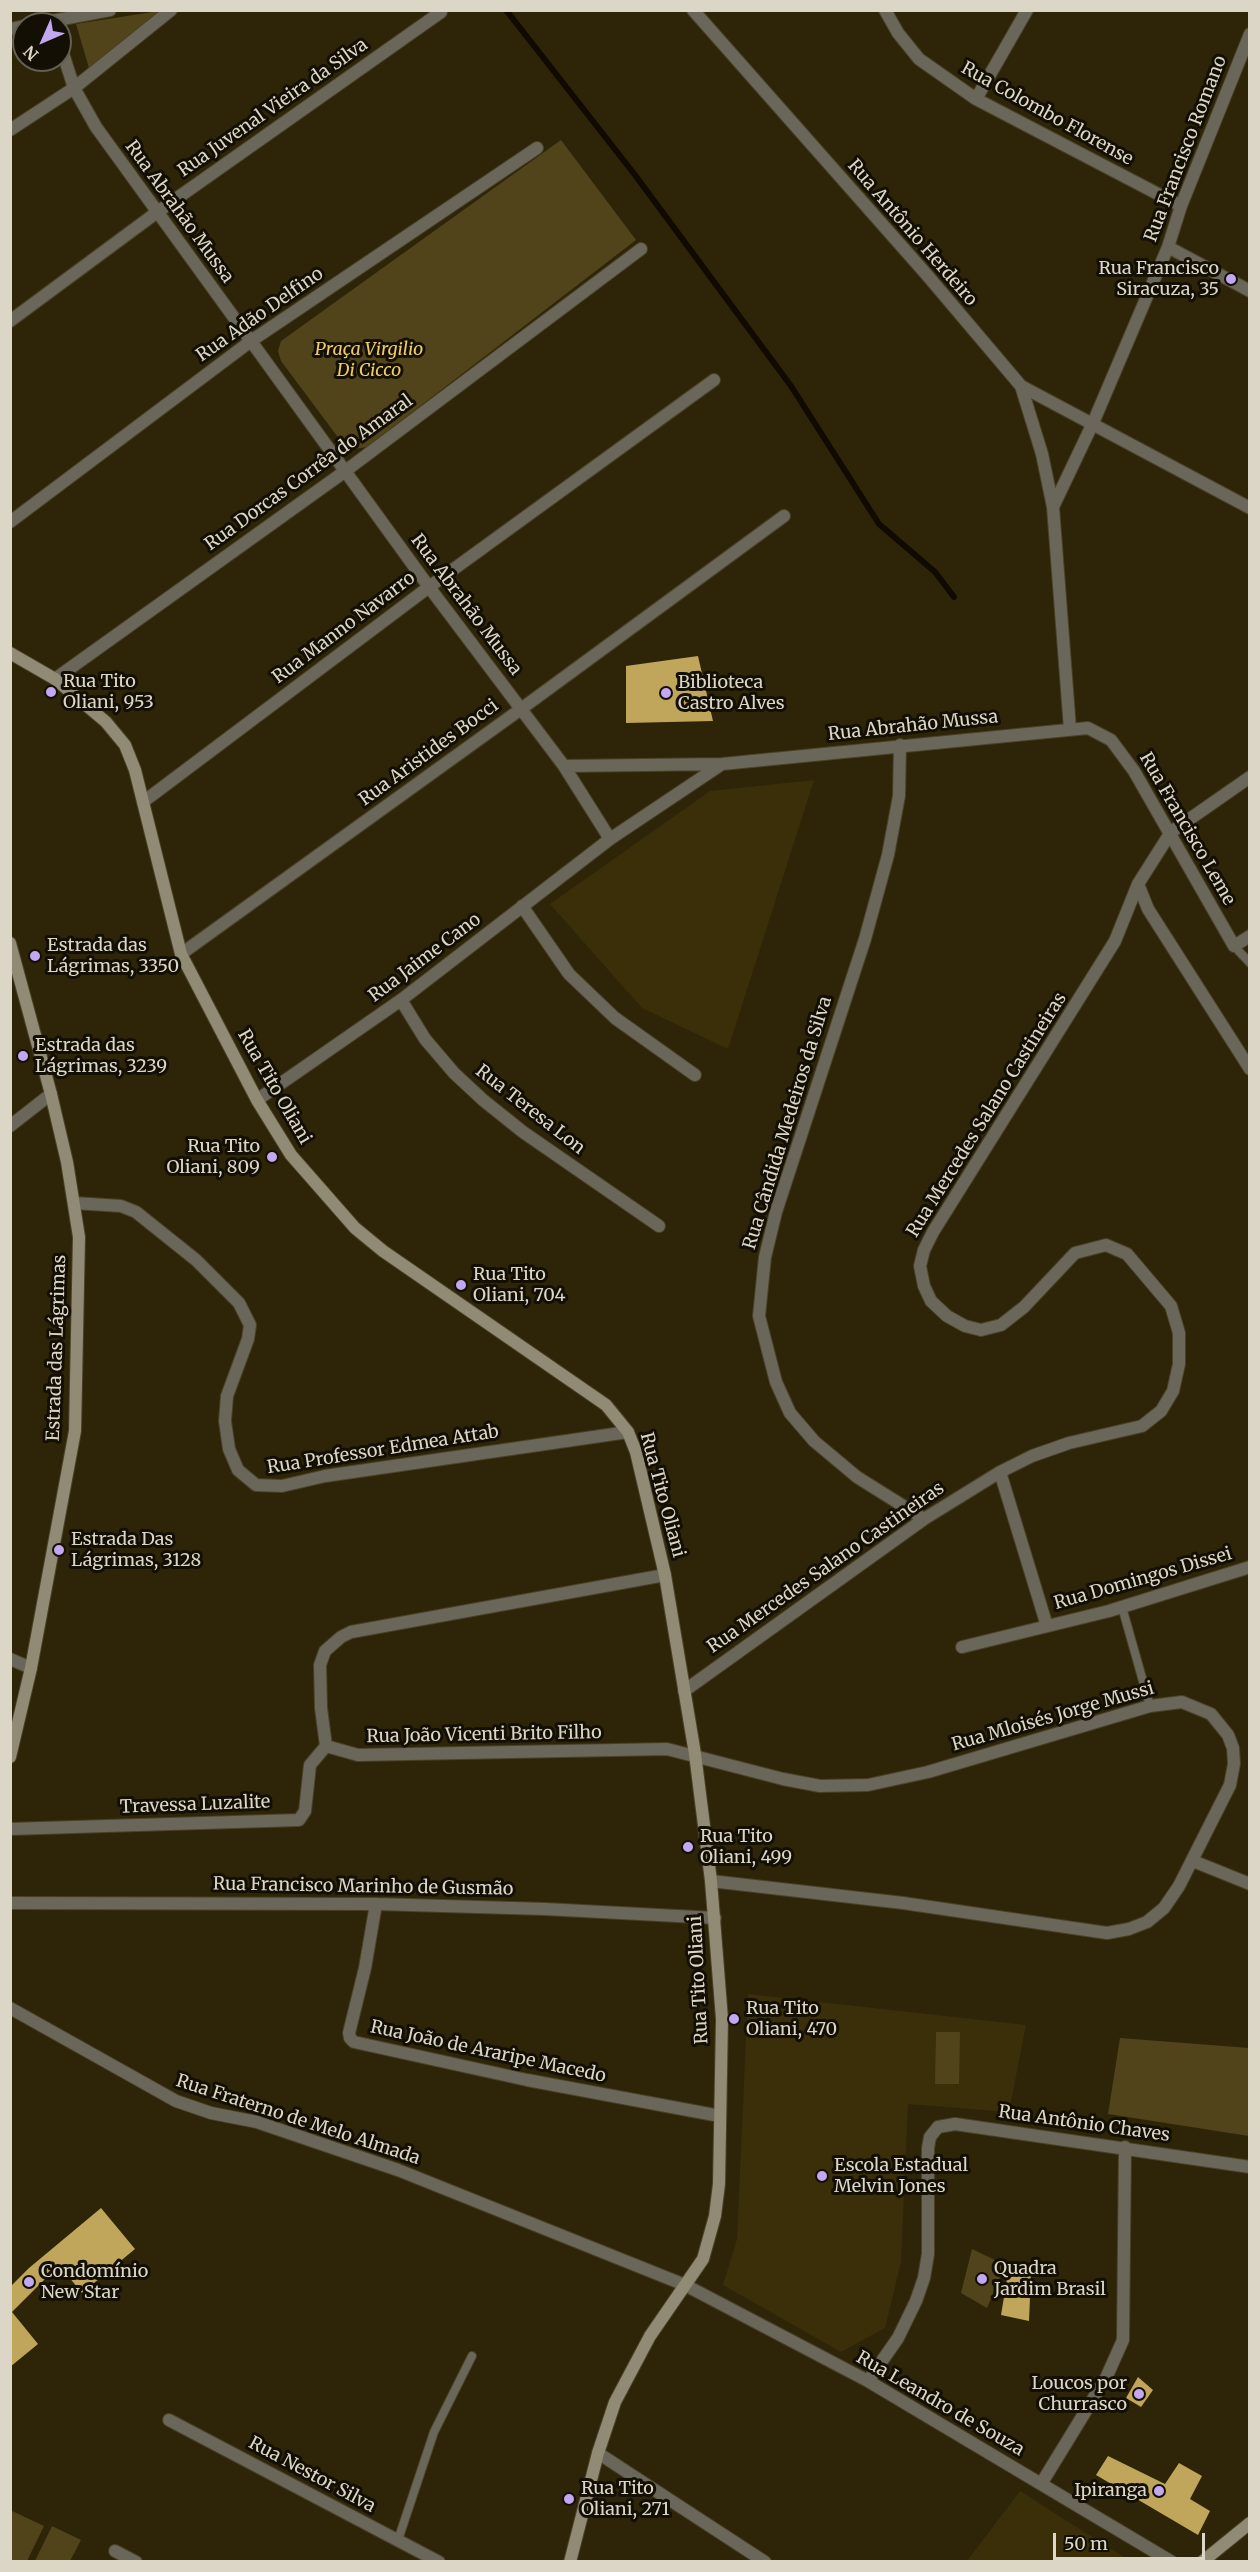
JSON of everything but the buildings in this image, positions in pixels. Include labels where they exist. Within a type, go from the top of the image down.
[{"type":"street","points":[[72,15],[110,10]]},
{"type":"street","points":[[10,130],[74,88],[171,10]]},
{"type":"street","name":"Rua Antônio Herdeiro","points":[[693,10],[927,275],[1021,386],[1042,454],[1053,507],[1070,729]]},
{"type":"street","name":"Rua Colombo Florense","points":[[885,10],[898,33],[919,59],[975,99],[1181,206]]},
{"type":"street","points":[[975,99],[1027,10]]},
{"type":"street","name":"Rua Juvenal Vieira da Silva","points":[[10,321],[156,213],[441,12]]},
{"type":"street","name":"Rua Francisco Romano","points":[[1053,507],[1094,423],[1168,247],[1181,206],[1250,34]]},
{"type":"street","name":"Rua Abrahão Mussa","points":[[69,72],[74,88],[96,127],[156,213],[251,340],[344,472],[564,766],[722,764],[1070,729]]},
{"type":"street","name":"Rua Adão Delfino","points":[[10,522],[251,340],[537,148]]},
{"type":"street","points":[[1168,247],[1250,291]]},
{"type":"street","name":"Rua Dorcas Corrêa do Amaral","points":[[55,679],[344,472],[641,249]]},
{"type":"street","name":"Rua Manno Navarro","points":[[143,802],[429,587],[714,380]]},
{"type":"street","points":[[1021,386],[1250,508]]},
{"type":"street","name":"Rua Aristides Bocci","points":[[181,954],[784,516]]},
{"type":"street","name":"Rua Tito Oliani","points":[[10,653],[55,679],[106,722],[125,745],[135,770],[181,954],[257,1100],[291,1155],[355,1228],[383,1251],[606,1405],[628,1432],[636,1452],[665,1575],[695,1754],[711,1881],[722,2019],[718,2184],[715,2216],[703,2259],[650,2336],[615,2402],[598,2453],[570,2562]]},
{"type":"street","name":"Rua Francisco Leme","points":[[1070,729],[1088,728],[1111,740],[1119,748],[1171,832],[1198,885],[1234,946]]},
{"type":"street","name":"Rua Cândida Medeiros da Silva","points":[[900,745],[898,796],[888,855],[865,939],[776,1212],[765,1257],[759,1316],[776,1382],[790,1413],[814,1441],[857,1477],[924,1519]]},
{"type":"street","name":"Rua Jaime Cano","points":[[257,1100],[401,1000],[610,839],[722,764]]},
{"type":"street","points":[[564,766],[610,839]]},
{"type":"street","points":[[1171,832],[1250,777]]},
{"type":"street","name":"Rua Mercedes Salano Castineiras","points":[[684,1691],[924,1519],[1000,1472],[1032,1456],[1070,1443],[1142,1426],[1161,1411],[1173,1391],[1179,1364],[1179,1333],[1171,1306],[1127,1254],[1106,1245],[1075,1253],[1024,1307],[1001,1325],[981,1330],[965,1326],[947,1316],[931,1301],[924,1286],[920,1266],[924,1250],[933,1232],[1115,941],[1138,884],[1171,832]]},
{"type":"street","points":[[1138,884],[1148,909],[1250,1069]]},
{"type":"street","points":[[522,906],[569,974],[615,1018],[695,1075]]},
{"type":"street","points":[[1234,946],[1250,936]]},
{"type":"street","name":"Estrada das Lágrimas","points":[[10,943],[51,1094],[79,1237],[75,1431],[32,1668],[10,1757]]},
{"type":"street","name":"Rua Teresa Lon","points":[[401,1000],[425,1039],[454,1073],[483,1100],[524,1132],[659,1226]]},
{"type":"street","points":[[10,1126],[51,1094]]},
{"type":"street","name":"Rua Professor Edmea Attab","points":[[74,1203],[122,1206],[136,1212],[196,1260],[239,1303],[250,1326],[248,1339],[226,1396],[225,1421],[229,1449],[238,1470],[256,1485],[282,1486],[337,1474],[628,1432]]},
{"type":"street","name":"Rua Domingos Dissei","points":[[1000,1472],[1047,1626]]},
{"type":"street","name":"Rua Domingos Dissei","points":[[962,1647],[1122,1607],[1250,1567]]},
{"type":"street","points":[[326,1746],[321,1708],[320,1665],[325,1651],[341,1637],[351,1632],[665,1575]]},
{"type":"street","points":[[10,1659],[32,1668]]},
{"type":"street","name":"Rua Mloisés Jorge Mussi","points":[[695,1754],[783,1779],[820,1786],[868,1785],[928,1772],[1150,1706],[1182,1702],[1203,1709],[1220,1724],[1233,1748],[1234,1764],[1230,1785],[1193,1861],[1164,1908],[1147,1922],[1129,1929],[1107,1934],[903,1903],[711,1881]]},
{"type":"street","name":"Rua João Vicenti Brito Filho","points":[[326,1746],[358,1755],[667,1749],[695,1754]]},
{"type":"street","name":"Travessa Luzalite","points":[[10,1829],[299,1820],[305,1811],[310,1765],[326,1746]]},
{"type":"street","points":[[1193,1861],[1250,1884]]},
{"type":"street","name":"Rua Francisco Marinho de Gusmão","points":[[10,1903],[376,1904],[545,1909],[715,1918]]},
{"type":"street","name":"Rua João de Araripe Macedo","points":[[376,1904],[365,1968],[349,2033],[354,2042],[527,2080],[720,2116]]},
{"type":"street","name":"Rua Fraterno de Melo Almada","points":[[10,2008],[176,2101],[211,2113],[257,2122],[398,2169],[685,2285]]},
{"type":"street","name":"Rua Antônio Chaves","points":[[868,2381],[898,2338],[916,2301],[924,2278],[927,2254],[927,2148],[933,2130],[950,2124],[1125,2147],[1250,2167]]},
{"type":"street","points":[[1041,2484],[1106,2378],[1123,2340],[1125,2147]]},
{"type":"street","name":"Rua Leandro de Souza","points":[[685,2285],[868,2381],[1172,2562]]},
{"type":"street","name":"Rua Nestor Silva","points":[[169,2420],[439,2562]]},
{"type":"street","points":[[598,2453],[765,2562]]},
{"type":"street","points":[[1202,2562],[1250,2523]]},
{"type":"street","points":[[115,2551],[136,2562]]},
{"type":"lane","points":[[1234,946],[1250,963]]},
{"type":"lane","points":[[1122,1607],[1150,1706]]},
{"type":"lane","points":[[398,2540],[434,2432],[472,2356]]},
{"type":"shaded area","points":[[814,780],[728,1049],[642,1008],[550,904],[710,791]]},
{"type":"shaded area","name":"Escola Estadual Melvin Jones","points":[[748,1994],[1026,2025],[1009,2112],[908,2104],[901,2262],[885,2328],[841,2352],[723,2285],[737,2239]]},
{"type":"shaded area","points":[[1020,2491],[1130,2561],[967,2561]]},
{"type":"green space","points":[[166,11],[89,68],[76,24]]},
{"type":"green space","name":"Praça Virgilio Di Cicco","points":[[561,140],[636,240],[367,447],[355,449],[343,444],[281,361],[278,351],[281,341]]},
{"type":"green space","points":[[936,2032],[960,2032],[959,2084],[935,2084]]},
{"type":"green space","points":[[1120,2038],[1249,2048],[1249,2136],[1108,2114]]},
{"type":"green space","name":"Quadra Jardim Brasil","points":[[972,2249],[1005,2265],[987,2308],[961,2293]]},
{"type":"green space","points":[[10,2510],[44,2526],[27,2561],[11,2561]]},
{"type":"green space","points":[[52,2526],[81,2540],[70,2561],[35,2561]]},
{"type":"waterway","points":[[506,10],[635,175],[791,386],[879,524],[935,572],[954,597]]},
{"type":"place","name":"Rua Francisco Siracuza, 35","points":[[1231,279]]},
{"type":"place","name":"Rua Tito Oliani, 953","points":[[51,692]]},
{"type":"place","name":"Biblioteca Castro Alves","points":[[666,693]]},
{"type":"place","name":"Estrada das Lágrimas, 3350","points":[[35,956]]},
{"type":"place","name":"Estrada das Lágrimas, 3239","points":[[23,1056]]},
{"type":"place","name":"Rua Tito Oliani, 809","points":[[272,1157]]},
{"type":"place","name":"Rua Tito Oliani, 704","points":[[461,1285]]},
{"type":"place","name":"Estrada Das Lágrimas, 3128","points":[[59,1550]]},
{"type":"place","name":"Rua Tito Oliani, 499","points":[[688,1847]]},
{"type":"place","name":"Rua Tito Oliani, 470","points":[[734,2019]]},
{"type":"place","name":"Escola Estadual Melvin Jones","points":[[822,2176]]},
{"type":"place","name":"Quadra Jardim Brasil","points":[[982,2279]]},
{"type":"place","name":"Condomínio New Star","points":[[29,2282]]},
{"type":"place","name":"Loucos por Churrasco","points":[[1139,2394]]},
{"type":"place","name":"Ipiranga","points":[[1159,2491]]},
{"type":"place","name":"Rua Tito Oliani, 271","points":[[569,2499]]}]
